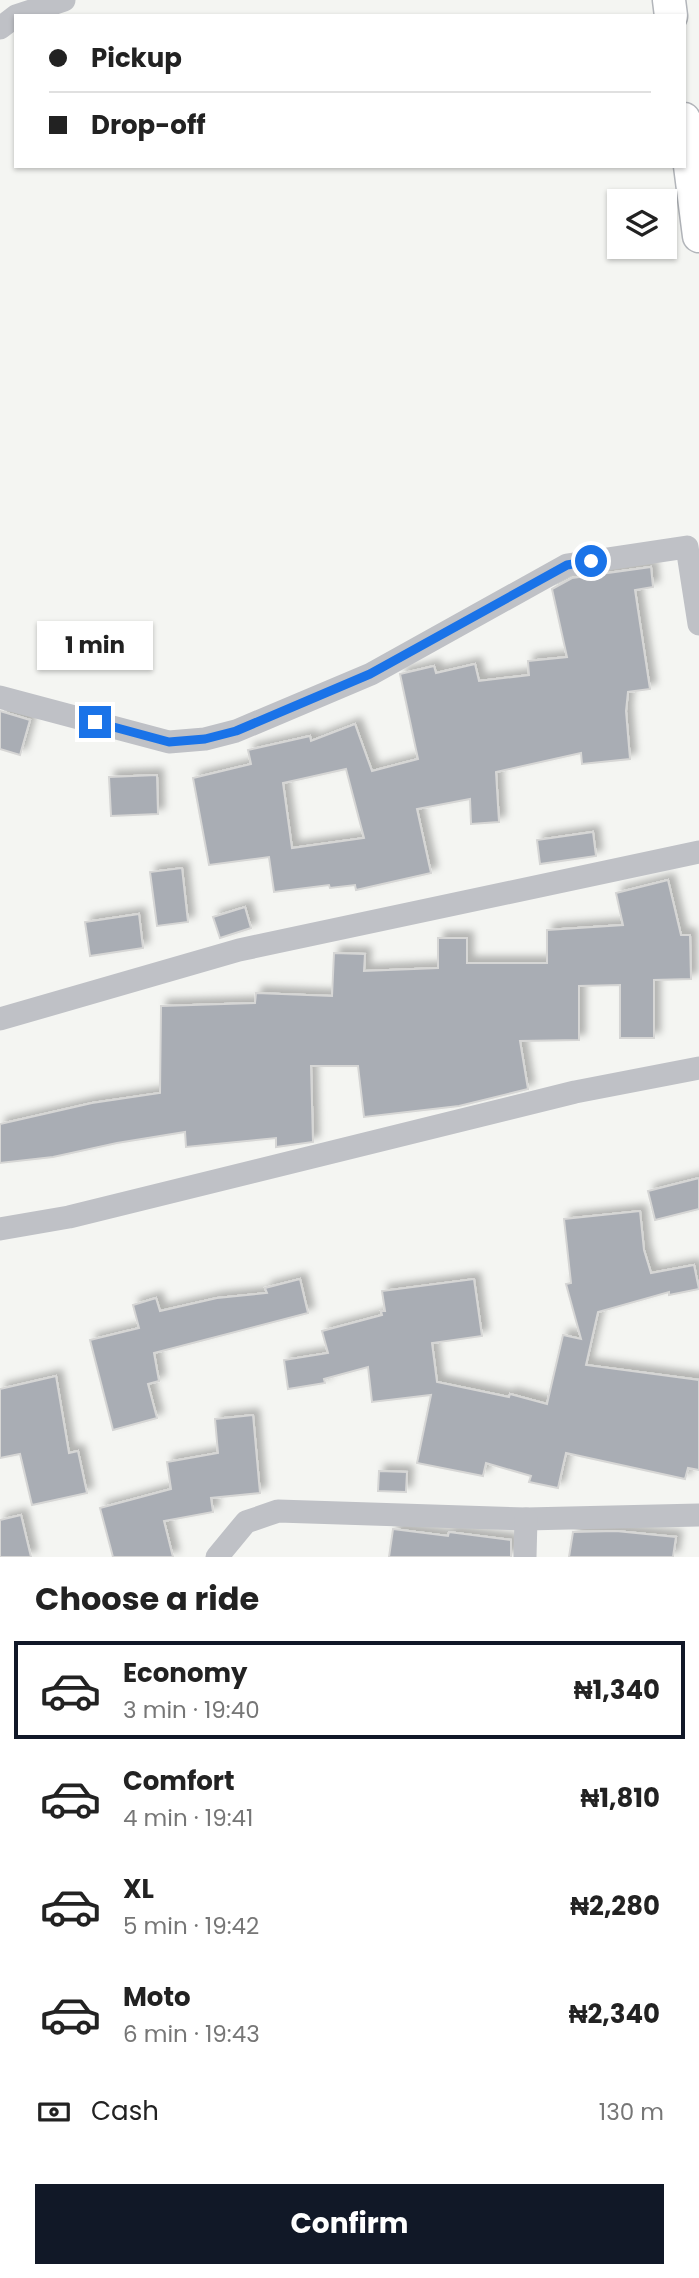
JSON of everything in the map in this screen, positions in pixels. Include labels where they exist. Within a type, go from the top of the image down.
[{"type":"main road","points":[[686,135],[699,236]]},
{"type":"street","points":[[22,14],[64,0]]},
{"type":"street","points":[[0,697],[169,742],[205,739],[236,731],[370,674],[567,565],[687,547],[699,624]]},
{"type":"street","points":[[0,1019],[239,950],[699,852]]},
{"type":"street","points":[[0,1229],[69,1217],[575,1092],[699,1068]]},
{"type":"street","points":[[216,1557],[246,1522],[278,1511],[526,1519],[699,1515]]},
{"type":"street","points":[[525,1557],[526,1519]]},
{"type":"building","points":[[651,567],[653,587],[635,590],[650,689],[628,692],[626,711],[630,759],[582,764],[581,753],[496,772],[499,822],[471,824],[470,799],[417,809],[431,873],[356,890],[355,885],[330,888],[329,885],[274,892],[269,857],[209,865],[193,778],[251,764],[248,750],[310,736],[311,741],[355,724],[372,771],[418,759],[400,674],[434,666],[436,673],[475,664],[479,681],[529,675],[528,661],[567,657],[552,589],[572,578]],"holes":[[[346,769],[364,838],[292,848],[283,783]]]},
{"type":"building","points":[[0,711],[30,720],[20,755],[0,749]]},
{"type":"building","points":[[157,775],[158,814],[111,816],[109,777]]},
{"type":"building","points":[[593,832],[596,856],[540,864],[537,840]]},
{"type":"building","points":[[182,868],[188,922],[157,926],[150,872]]},
{"type":"building","points":[[668,880],[681,935],[690,935],[691,979],[654,980],[654,1038],[620,1038],[620,985],[579,986],[579,1040],[520,1041],[528,1089],[459,1106],[364,1117],[358,1066],[311,1066],[313,1142],[276,1147],[276,1138],[186,1147],[185,1132],[53,1157],[0,1163],[0,1124],[92,1103],[160,1093],[161,1006],[255,1003],[256,993],[332,996],[334,953],[365,954],[364,971],[438,968],[438,938],[467,938],[467,963],[547,963],[547,930],[623,925],[616,893]]},
{"type":"building","points":[[245,907],[251,928],[220,938],[213,917]]},
{"type":"building","points":[[139,914],[143,948],[90,956],[85,922]]},
{"type":"building","points":[[699,1178],[699,1209],[655,1220],[648,1191]]},
{"type":"building","points":[[640,1211],[644,1250],[651,1273],[694,1265],[699,1289],[669,1295],[669,1292],[598,1312],[586,1365],[699,1380],[699,1470],[688,1468],[685,1479],[566,1453],[558,1488],[529,1482],[531,1476],[486,1463],[483,1476],[417,1463],[431,1395],[372,1402],[368,1367],[324,1379],[325,1383],[288,1389],[284,1360],[328,1353],[322,1331],[382,1315],[381,1311],[385,1311],[382,1291],[474,1279],[482,1336],[432,1343],[437,1382],[509,1397],[510,1394],[547,1404],[563,1335],[581,1339],[566,1284],[571,1283],[564,1219]]},
{"type":"building","points":[[300,1279],[308,1313],[154,1353],[159,1381],[148,1384],[157,1418],[113,1430],[90,1340],[139,1328],[133,1305],[156,1298],[160,1311],[217,1298],[267,1293],[265,1288]]},
{"type":"building","points":[[56,1376],[69,1453],[78,1451],[87,1493],[32,1505],[20,1454],[0,1458],[0,1389]]},
{"type":"building","points":[[253,1415],[260,1493],[211,1498],[213,1512],[164,1521],[173,1557],[113,1557],[100,1508],[171,1489],[167,1462],[218,1453],[215,1419]]},
{"type":"building","points":[[379,1471],[407,1472],[406,1492],[378,1491]]},
{"type":"building","points":[[21,1515],[31,1557],[0,1557],[0,1520]]},
{"type":"building","points":[[393,1529],[448,1536],[449,1532],[511,1540],[511,1557],[389,1557]]},
{"type":"building","points":[[616,1531],[676,1537],[673,1557],[569,1557],[573,1532]]},
{"type":"route","points":[[95,722],[169,742],[205,739],[236,731],[370,674],[567,565],[591,561]]}]
